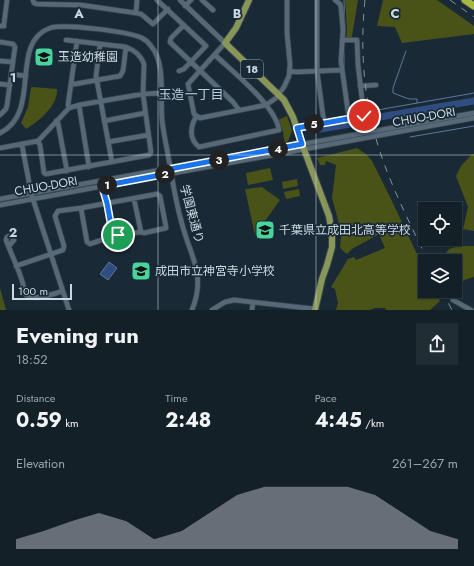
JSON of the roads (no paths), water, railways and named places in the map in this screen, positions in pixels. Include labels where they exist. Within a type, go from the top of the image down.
[{"type":"highway","points":[[465,0],[474,6]]},
{"type":"main road","points":[[225,44],[236,28],[249,0]]},
{"type":"main road","name":"18","points":[[225,44],[279,94],[291,111],[329,216],[332,233],[331,252],[322,279],[315,310]]},
{"type":"street","points":[[0,26],[4,26],[7,0],[3,0]]},
{"type":"street","points":[[33,0],[34,3],[37,4],[82,3],[136,13],[141,14],[153,24],[168,9]]},
{"type":"street","points":[[136,13],[137,0]]},
{"type":"street","points":[[157,0],[206,46],[184,69],[179,71]]},
{"type":"street","points":[[180,0],[225,44],[188,84],[194,114],[196,117],[191,134],[196,144],[201,146],[278,131],[279,129],[276,120],[266,105],[215,55]]},
{"type":"street","points":[[185,6],[191,0]]},
{"type":"street","points":[[202,0],[213,10]]},
{"type":"street","points":[[196,117],[200,118],[266,105],[279,94],[287,82],[290,71],[287,33],[287,0]]},
{"type":"street","points":[[317,0],[317,71],[324,123]]},
{"type":"street","points":[[335,0],[342,8],[342,70],[349,119]]},
{"type":"street","points":[[184,25],[171,38],[170,42],[233,102],[238,110]]},
{"type":"street","name":"学園東通り","points":[[26,76],[30,50],[34,40],[50,28],[65,26],[130,34],[142,38],[150,44],[158,57],[160,64],[162,121],[171,171],[181,220],[197,269],[197,290],[192,310]]},
{"type":"street","points":[[38,141],[40,145],[44,173],[46,174],[149,155],[151,152],[143,94],[143,60],[133,50],[126,47],[66,40]]},
{"type":"street","points":[[297,128],[364,116],[360,86],[357,40],[342,40]]},
{"type":"street","points":[[69,108],[68,105],[77,41]]},
{"type":"street","points":[[0,42],[13,44],[15,47],[7,108],[0,115]]},
{"type":"street","points":[[100,44],[96,76],[112,162]]},
{"type":"street","points":[[71,84],[97,81],[120,76],[122,74],[126,47]]},
{"type":"street","points":[[0,61],[13,62]]},
{"type":"street","points":[[290,71],[342,70]]},
{"type":"street","points":[[0,133],[13,124],[19,115],[22,104],[26,76],[11,74]]},
{"type":"street","points":[[0,84],[10,85]]},
{"type":"street","points":[[360,86],[376,85]]},
{"type":"street","points":[[0,148],[38,141],[69,108],[143,94],[161,94]]},
{"type":"street","points":[[79,105],[89,167]]},
{"type":"street","points":[[104,122],[145,113]]},
{"type":"street","name":"CHUO-DORI","points":[[303,147],[474,113]]},
{"type":"street","name":"CHUO-DORI","points":[[0,199],[171,171],[474,118]]},
{"type":"street","points":[[56,121],[58,123],[67,171]]},
{"type":"street","points":[[108,142],[148,135]]},
{"type":"street","points":[[22,145],[33,199],[69,310]]},
{"type":"street","name":"CHUO-DORI","points":[[0,205],[102,186],[171,171]]},
{"type":"street","points":[[102,186],[107,203],[113,236]]},
{"type":"street","points":[[16,266],[62,251],[64,248],[55,216],[58,211],[159,194],[166,228],[149,232],[113,236],[90,244],[87,242],[81,208]]},
{"type":"street","points":[[134,199],[141,232]]},
{"type":"street","points":[[9,246],[24,293],[28,296],[47,297],[63,290]]},
{"type":"street","points":[[212,310],[225,302],[234,300],[278,307],[315,310]]},
{"type":"street","points":[[453,300],[471,310]]},
{"type":"street","points":[[252,310],[253,302]]},
{"type":"water","points":[[109,262],[117,268],[108,280],[100,274]]},
{"type":"waterway","points":[[344,0],[345,29]]},
{"type":"waterway","points":[[406,51],[393,88],[393,93],[409,99],[417,99],[417,103]]},
{"type":"waterway","points":[[344,53],[344,68]]},
{"type":"waterway","points":[[345,77],[351,116]]},
{"type":"waterway","points":[[372,111],[474,93]]},
{"type":"waterway","points":[[315,130],[356,123],[374,118],[474,101]]},
{"type":"waterway","points":[[410,137],[474,126]]},
{"type":"railway","points":[[365,0],[363,21],[363,63],[368,105],[378,146],[385,166],[405,214],[425,254]]},
{"type":"railway","points":[[450,0],[474,17]]},
{"type":"railway","points":[[446,298],[452,310]]},
{"type":"place","name":"玉造幼稚園","points":[[44,57]]},
{"type":"place","name":"千葉県立成田北高等学校","points":[[265,230]]},
{"type":"place","name":"成田市立神宮寺小学校","points":[[141,271]]},
{"type":"district","name":"玉造一丁目","points":[[191,94]]}]
